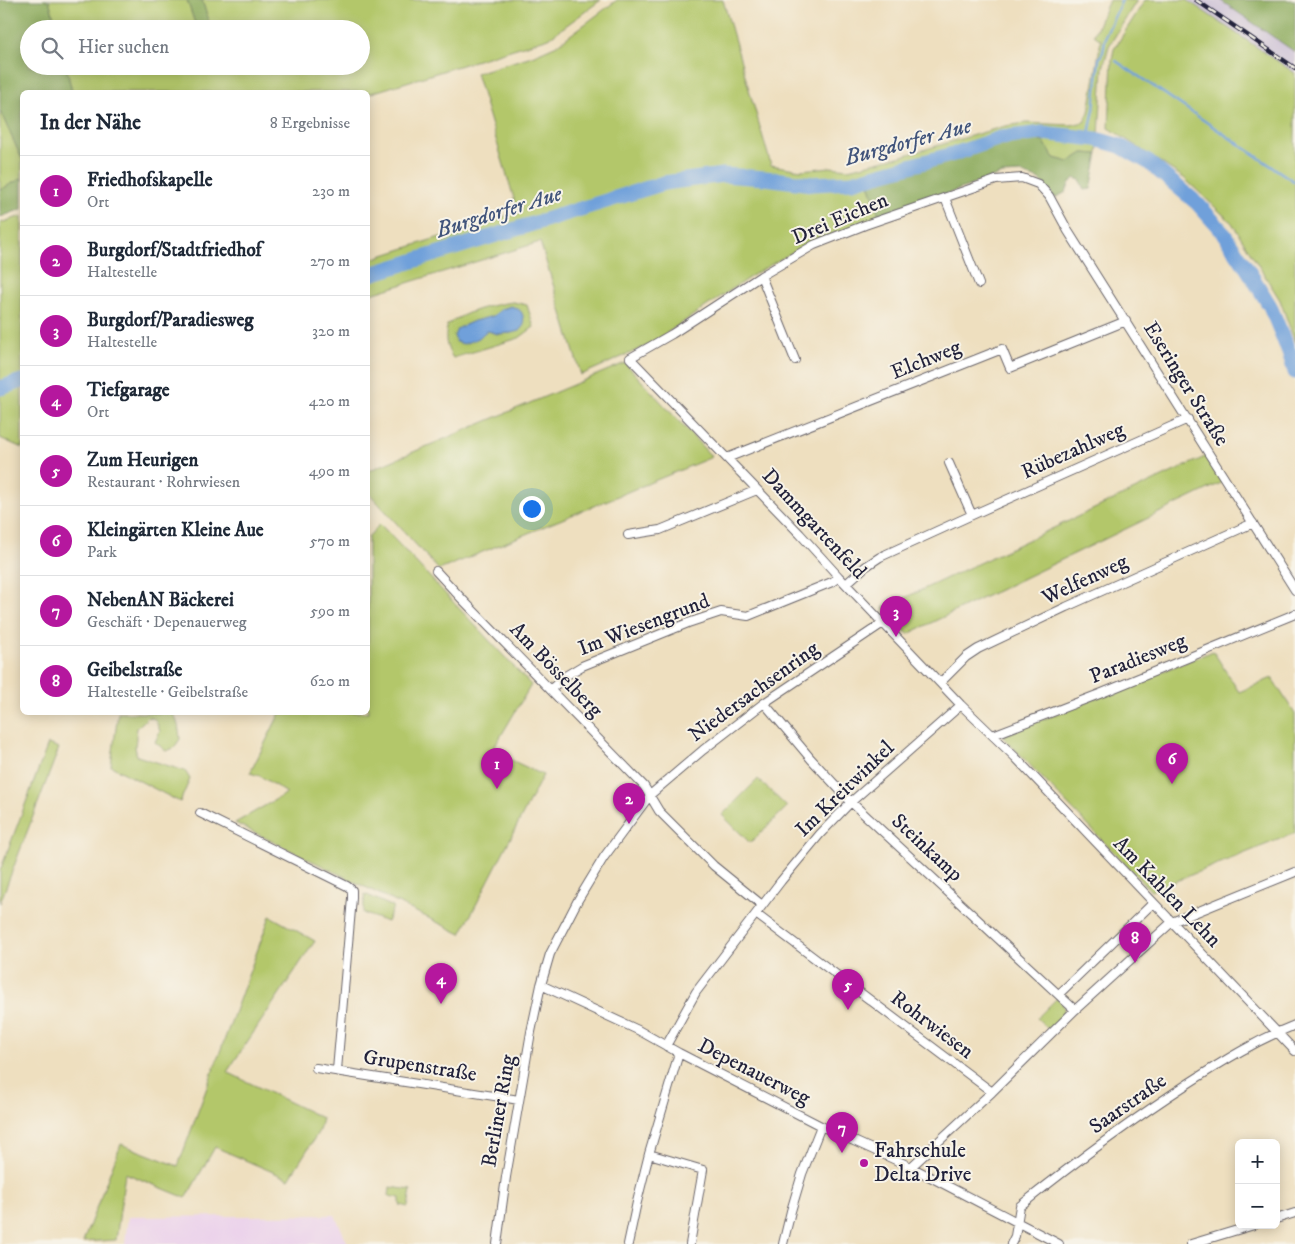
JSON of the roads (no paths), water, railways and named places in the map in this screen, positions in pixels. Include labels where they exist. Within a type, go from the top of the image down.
[{"type":"street","name":"Drei Eichen","points":[[630,358],[672,334],[761,276],[814,245],[862,226],[996,180],[1022,178],[1038,184],[1049,196]]},
{"type":"street","name":"Eseringer Straße","points":[[1049,196],[1068,231],[1295,590]]},
{"type":"street","points":[[944,198],[979,284]]},
{"type":"street","points":[[761,276],[795,360]]},
{"type":"street","name":"Elchweg","points":[[727,458],[1002,349],[1010,368],[1126,321]]},
{"type":"street","name":"Dammgartenfeld","points":[[630,358],[800,534],[961,705],[1015,757]]},
{"type":"street","name":"Rübezahlweg","points":[[846,584],[880,557],[1188,419]]},
{"type":"street","points":[[949,463],[972,515]]},
{"type":"street","points":[[628,535],[660,530],[757,490]]},
{"type":"street","name":"Welfenweg","points":[[940,683],[978,649],[1253,523]]},
{"type":"street","name":"Am Bösselberg","points":[[436,571],[644,786],[650,795]]},
{"type":"street","name":"Im Wiesengrund","points":[[551,689],[567,675],[582,666],[688,623],[721,612],[748,616],[832,582],[839,577]]},
{"type":"street","name":"Paradiesweg","points":[[993,735],[1102,693],[1295,614]]},
{"type":"street","name":"Niedersachsenring","points":[[541,985],[550,954],[578,900],[604,857],[650,795],[703,750],[764,703],[883,623]]},
{"type":"street","name":"Steinkamp","points":[[764,703],[811,759],[851,802],[1075,1010]]},
{"type":"street","name":"Im Kreitwinkel","points":[[666,1046],[696,992],[762,905],[820,834],[851,802],[961,705]]},
{"type":"street","name":"Am Kahlen Lehn","points":[[1015,757],[1295,1050]]},
{"type":"street","points":[[650,795],[659,811],[714,866],[762,905]]},
{"type":"street","points":[[200,813],[352,890],[337,1070]]},
{"type":"street","points":[[911,1167],[992,1092],[1075,1010],[1172,922],[1295,872]]},
{"type":"street","points":[[1059,994],[1153,903]]},
{"type":"street","name":"Rohrwiesen","points":[[756,914],[992,1092]]},
{"type":"street","name":"Depenauerweg","points":[[541,985],[638,1030],[821,1126],[911,1167],[1059,1244]]},
{"type":"street","name":"Berliner Ring","points":[[497,1244],[519,1100],[541,985]]},
{"type":"street","name":"Saarstraße","points":[[1011,1244],[1020,1206],[1067,1169],[1165,1098],[1228,1058],[1277,1032],[1295,1025]]},
{"type":"street","points":[[628,1244],[649,1154],[679,1053]]},
{"type":"street","name":"Grupenstraße","points":[[316,1068],[519,1100]]},
{"type":"street","points":[[783,1244],[802,1174],[821,1126]]},
{"type":"street","points":[[649,1154],[703,1170],[690,1244]]},
{"type":"street","points":[[1280,1218],[1295,1213]]},
{"type":"street","points":[[1191,1244],[1241,1229]]},
{"type":"water","points":[[511,306],[518,309],[523,315],[524,325],[519,331],[498,334],[488,331],[479,338],[464,344],[456,342],[454,336],[457,329],[474,321],[493,316],[502,309]]},
{"type":"waterway","points":[[1088,139],[1094,109],[1099,59],[1103,52],[1106,34],[1122,0]]},
{"type":"waterway","points":[[1116,61],[1295,182]]},
{"type":"waterway","name":"Burgdorfer Aue","points":[[370,274],[664,183],[723,175],[812,184],[852,182],[957,153],[1000,138],[1042,133],[1096,139],[1120,146],[1148,162],[1197,203],[1222,231],[1270,306],[1295,372]]},
{"type":"waterway","name":"Burgdorfer Aue","points":[[0,388],[20,382]]},
{"type":"railway","points":[[1196,0],[1295,68]]},
{"type":"place","name":"Burgdorf/Paradiesweg","points":[[896,637]]},
{"type":"place","name":"Kleingärten Kleine Aue","points":[[1172,784]]},
{"type":"place","name":"Friedhofskapelle","points":[[497,789]]},
{"type":"place","name":"Burgdorf/Stadtfriedhof","points":[[629,824]]},
{"type":"place","name":"Geibelstraße","points":[[1135,963]]},
{"type":"place","name":"Tiefgarage","points":[[441,1004]]},
{"type":"place","name":"Zum Heurigen","points":[[848,1010]]},
{"type":"place","name":"NebenAN Bäckerei","points":[[842,1153]]},
{"type":"place","name":"Fahrschule Delta Drive","points":[[864,1163]]}]
